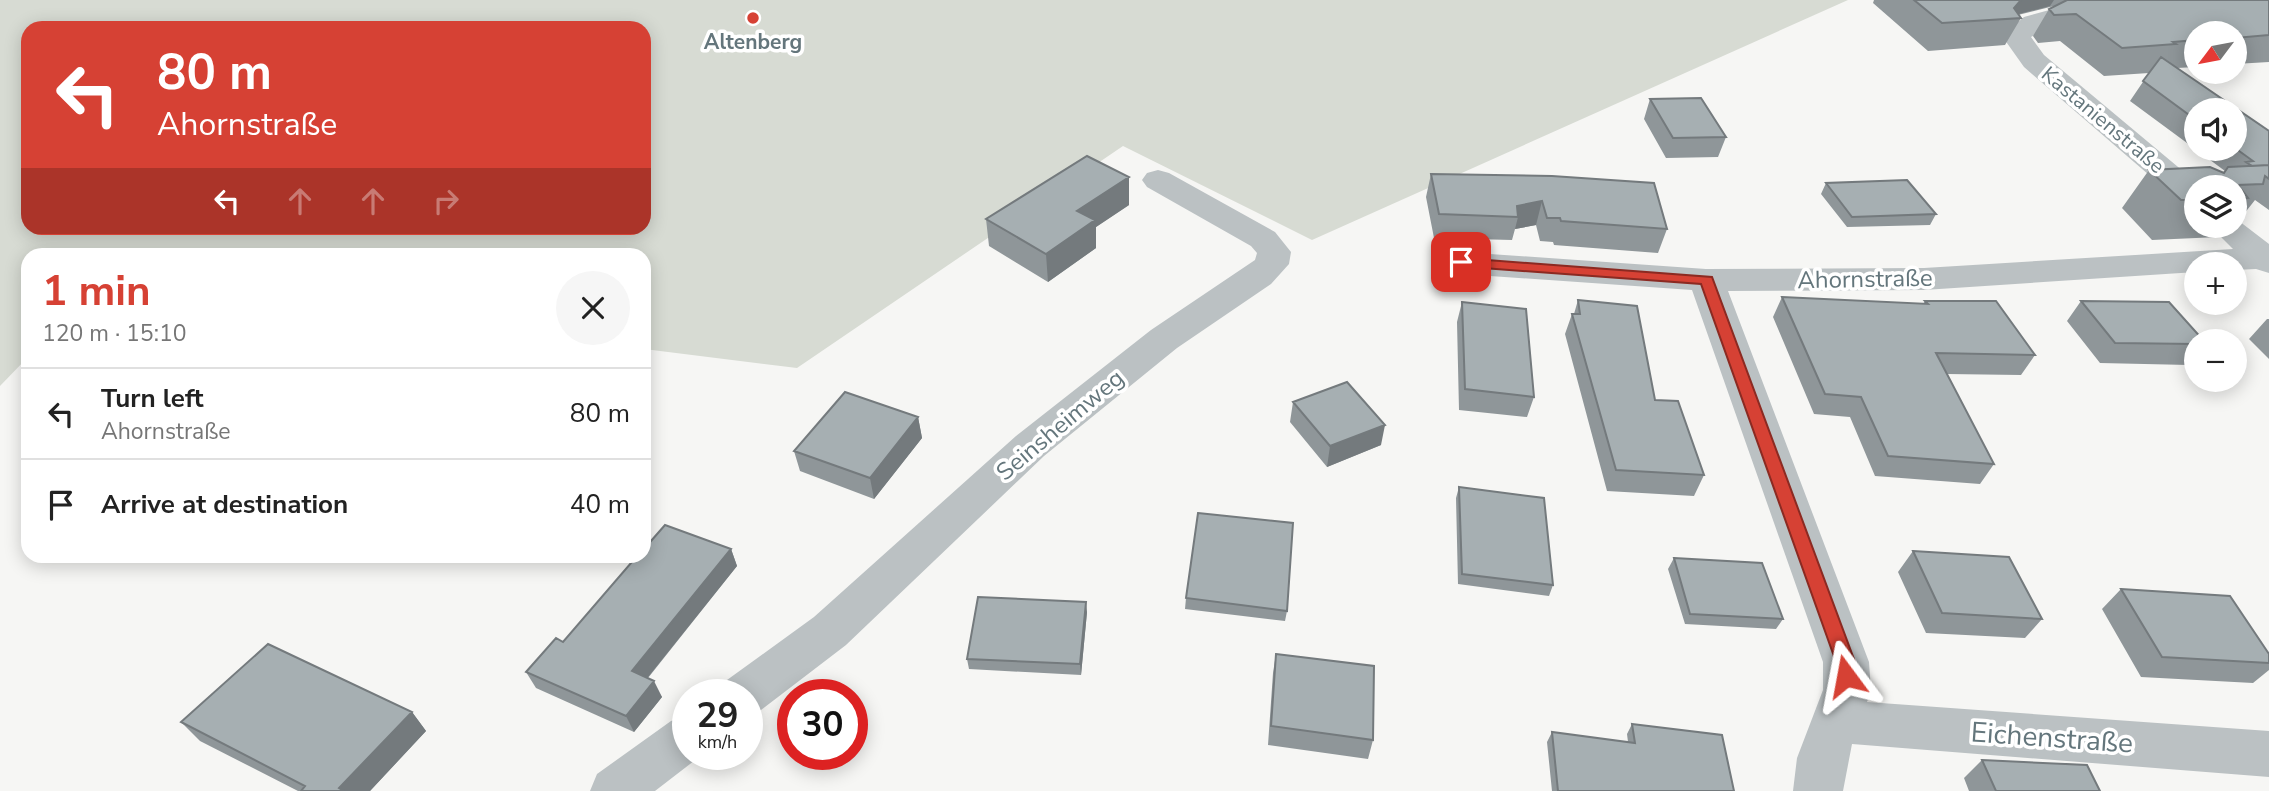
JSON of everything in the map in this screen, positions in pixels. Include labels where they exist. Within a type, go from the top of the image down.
[{"type":"street","name":"Kastanienstraße","points":[[2119,17],[2051,17],[2027,23],[2016,36],[2034,61],[2184,189]]},
{"type":"street","name":"Seinsheimweg","points":[[763,681],[830,631],[1030,446],[1164,339],[1259,276],[1272,264],[1274,253],[1263,239],[1158,180]]},
{"type":"street","points":[[2242,238],[2268,259]]},
{"type":"street","name":"Ahornstraße","points":[[1461,262],[1706,280],[1924,279],[2268,259]]},
{"type":"street","points":[[1706,280],[1846,662],[1847,690],[1822,758],[1818,791]]},
{"type":"street","name":"Eichenstraße","points":[[1834,721],[2269,754]]},
{"type":"street","points":[[615,791],[672,749]]},
{"type":"shaded area","points":[[0,0],[1848,0],[1312,240],[1123,146],[797,368],[651,350],[651,248],[21,248],[21,364],[0,386]]},
{"type":"building","points":[[1914,0],[2021,0],[2014,8],[2021,18],[1942,23]]},
{"type":"building","points":[[2067,0],[2269,0],[2269,35],[2247,37],[2247,21],[2184,21],[2184,41],[2122,48],[2076,14],[2054,15],[2049,9]]},
{"type":"building","points":[[2161,57],[2184,73],[2184,84],[2200,84],[2221,98],[2184,98],[2184,111],[2143,81]]},
{"type":"building","points":[[1701,98],[1726,137],[1673,138],[1650,99]]},
{"type":"building","points":[[2247,116],[2269,131],[2269,165],[2252,166],[2246,162],[2253,161],[2247,157]]},
{"type":"building","points":[[1087,156],[1129,177],[1077,211],[1095,220],[1046,254],[986,219]]},
{"type":"building","points":[[2269,165],[2269,179],[2265,176],[2263,184],[2247,185],[2247,175],[2184,175],[2184,200],[2181,200],[2149,170],[2210,167],[2224,173],[2228,167]]},
{"type":"building","points":[[1431,174],[1552,176],[1654,183],[1667,229],[1547,218],[1542,201],[1517,206],[1518,217],[1439,214]]},
{"type":"building","points":[[1907,180],[1936,214],[1852,217],[1826,183]]},
{"type":"building","points":[[1782,297],[1928,304],[1925,301],[1996,301],[2035,355],[1936,353],[1994,464],[1888,456],[1861,397],[1825,394]]},
{"type":"building","points":[[1578,300],[1637,306],[1655,400],[1678,401],[1704,475],[1616,470],[1572,314],[1580,314]]},
{"type":"building","points":[[2081,301],[2169,302],[2193,329],[2184,329],[2184,344],[2115,343]]},
{"type":"building","points":[[1462,302],[1526,309],[1534,397],[1465,389]]},
{"type":"building","points":[[1347,382],[1385,425],[1330,446],[1293,402]]},
{"type":"building","points":[[845,392],[918,417],[870,478],[794,451]]},
{"type":"building","points":[[1459,487],[1544,498],[1553,585],[1462,574]]},
{"type":"building","points":[[1198,513],[1293,523],[1287,611],[1186,598]]},
{"type":"building","points":[[665,525],[731,549],[632,671],[654,681],[626,716],[526,672],[556,638],[563,642],[631,563],[651,563],[651,541]]},
{"type":"building","points":[[1913,551],[2009,557],[2042,619],[1942,613]]},
{"type":"building","points":[[1674,558],[1762,563],[1783,619],[1690,614]]},
{"type":"building","points":[[2121,589],[2230,596],[2269,654],[2269,663],[2162,657]]},
{"type":"building","points":[[978,597],[1086,602],[1080,664],[967,659]]},
{"type":"building","points":[[268,644],[412,712],[339,788],[344,791],[301,791],[305,786],[181,722]]},
{"type":"building","points":[[1276,654],[1374,666],[1373,740],[1271,726]]},
{"type":"building","points":[[1632,724],[1722,735],[1734,791],[1558,791],[1552,732],[1635,743]]},
{"type":"building","points":[[1982,760],[2087,765],[2100,791],[1996,791]]},
{"type":"place","name":"Altenberg","points":[[753,18]]},
{"type":"route","points":[[1461,262],[1706,280],[1846,662],[1846,676]]}]
